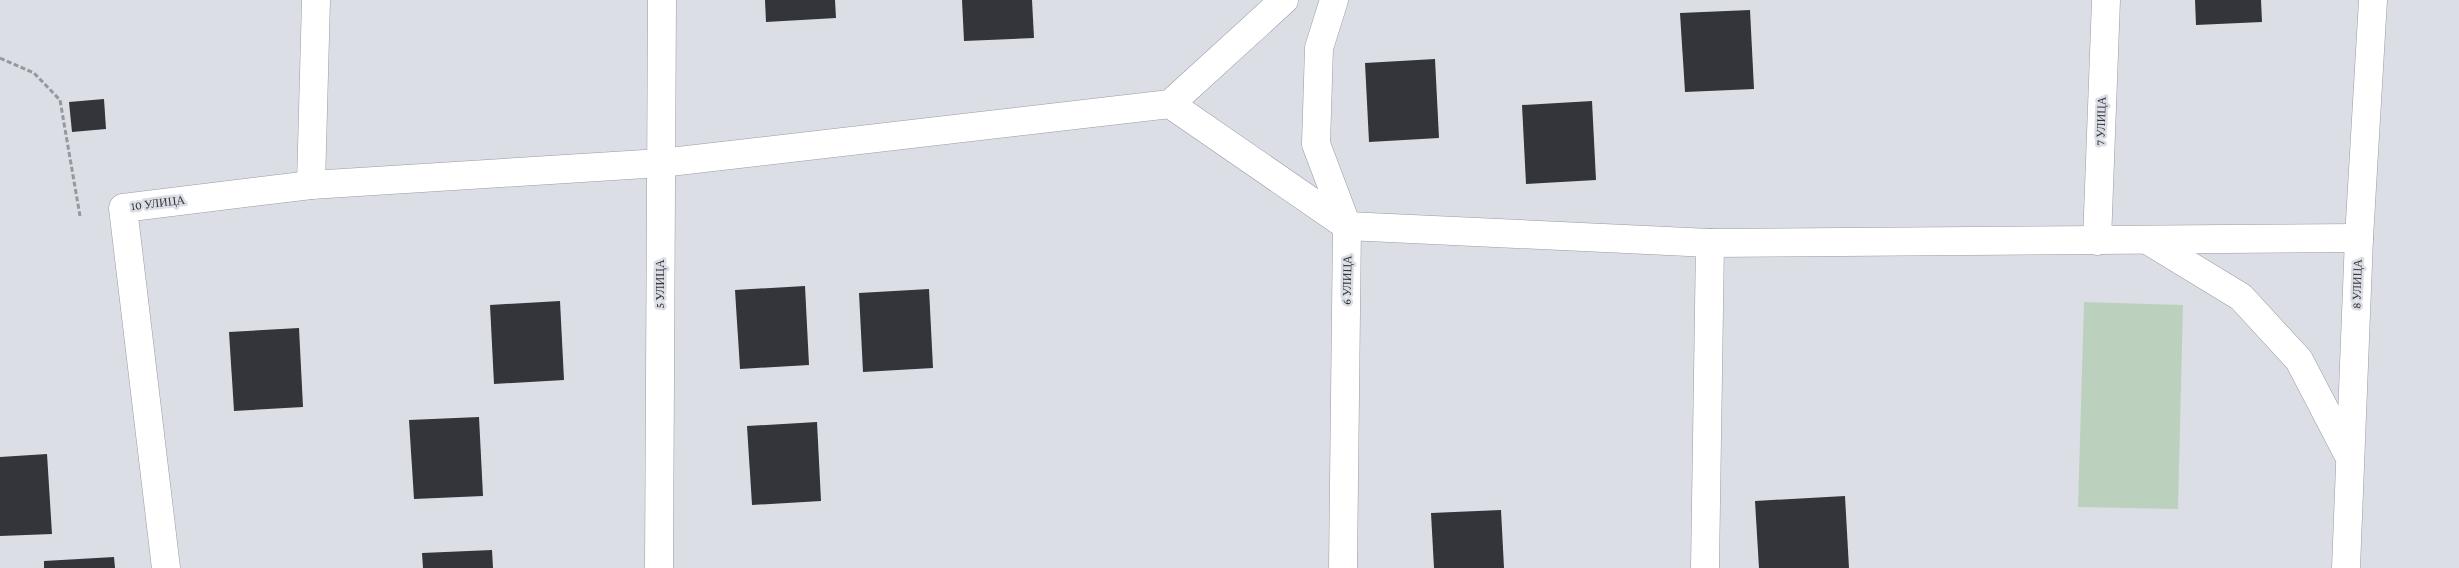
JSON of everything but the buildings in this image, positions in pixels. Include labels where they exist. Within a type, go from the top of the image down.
[{"type":"street","points":[[316,0],[311,185],[661,163],[1170,104],[1284,0]]},
{"type":"street","name":"5 УЛИЦА","points":[[659,568],[662,0]]},
{"type":"street","name":"6 УЛИЦА","points":[[1334,0],[1319,48],[1316,144],[1347,226],[1343,568]]},
{"type":"street","name":"7 УЛИЦА","points":[[2097,241],[2106,0]]},
{"type":"street","name":"8 УЛИЦА","points":[[2346,568],[2359,238],[2373,0]]},
{"type":"street","points":[[1170,104],[1347,226],[1710,242],[2359,238]]},
{"type":"street","name":"10 УЛИЦА","points":[[166,568],[123,208],[311,185]]},
{"type":"street","points":[[2149,240],[2241,297],[2298,360],[2350,459]]},
{"type":"street","points":[[1705,568],[1710,242]]},
{"type":"path","points":[[0,58],[34,73],[60,100],[80,216]]},
{"type":"green space","points":[[2084,302],[2183,305],[2178,509],[2078,507]]}]
